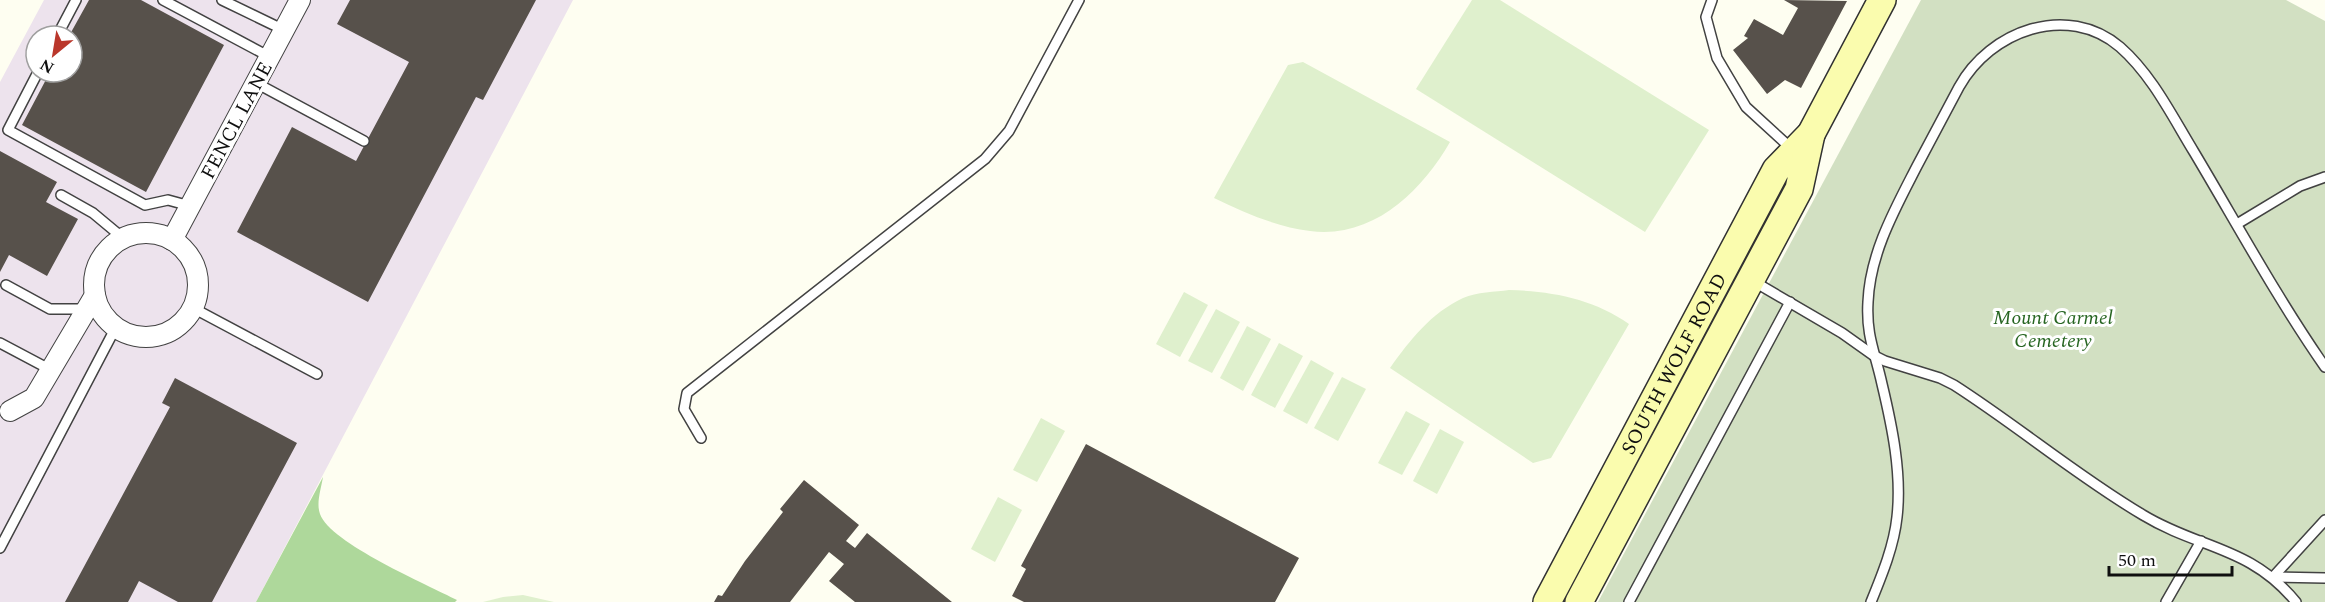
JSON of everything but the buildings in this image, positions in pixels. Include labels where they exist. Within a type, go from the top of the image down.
[{"type":"main road","name":"SOUTH WOLF ROAD","points":[[1547,602],[1776,170],[1803,143],[1877,2]]},
{"type":"main road","name":"SOUTH WOLF ROAD","points":[[1579,602],[1799,189],[1803,143]]},
{"type":"street","name":"FENCL LANE","points":[[172,240],[300,0]]},
{"type":"street","points":[[5,407],[34,398],[91,302],[96,270],[102,256],[111,246],[123,238],[147,232],[172,240],[189,255],[195,268],[198,282],[193,308],[176,327],[164,333],[139,336],[116,327],[91,302]]},
{"type":"lane","points":[[63,24],[76,0]]},
{"type":"lane","points":[[163,0],[270,57]]},
{"type":"lane","points":[[222,0],[284,30]]},
{"type":"lane","points":[[701,438],[684,409],[687,393],[985,159],[1009,131],[1079,0]]},
{"type":"lane","points":[[1712,0],[1706,17],[1717,58],[1746,107],[1803,143]]},
{"type":"lane","points":[[1871,602],[1889,552],[1897,518],[1898,500],[1883,386],[1873,355],[1868,321],[1869,287],[1876,257],[1896,206],[1972,66],[1994,46],[2019,32],[2048,26],[2080,27],[2095,32],[2119,46],[2141,70],[2166,105],[2283,305],[2325,367]]},
{"type":"lane","points":[[256,83],[364,141]]},
{"type":"lane","points":[[32,84],[8,129],[145,205],[168,200],[190,207]]},
{"type":"lane","points":[[2237,224],[2300,186],[2325,177]]},
{"type":"lane","points":[[62,195],[93,213],[123,238]]},
{"type":"lane","points":[[1751,280],[1842,333],[1873,355],[1954,385],[2136,511],[2181,535],[2243,559],[2273,577],[2296,602]]},
{"type":"lane","points":[[6,285],[50,309],[91,302]]},
{"type":"lane","points":[[1629,602],[1790,302]]},
{"type":"lane","points":[[193,308],[317,374]]},
{"type":"lane","points":[[0,548],[116,327]]},
{"type":"lane","points":[[0,343],[51,370]]},
{"type":"lane","points":[[2273,577],[2325,520]]},
{"type":"lane","points":[[2166,602],[2201,541]]},
{"type":"lane","points":[[2273,577],[2325,578]]},
{"type":"shaded area","points":[[44,0],[573,0],[256,602],[0,602],[0,82],[24,37],[24,84],[84,84],[84,24],[31,24]]},
{"type":"green space","points":[[1472,0],[1500,0],[1709,130],[1645,232],[1416,89]]},
{"type":"green space","name":"Mount Carmel Cemetery","points":[[1921,0],[2286,0],[2325,21],[2325,602],[1598,602]]},
{"type":"green space","points":[[1303,62],[1450,142],[1425,178],[1410,194],[1374,220],[1354,228],[1333,232],[1298,229],[1261,219],[1214,198],[1288,65]]},
{"type":"green space","points":[[1509,290],[1541,292],[1572,298],[1602,308],[1629,324],[1551,458],[1533,463],[1390,368],[1422,328],[1451,304],[1474,294]]},
{"type":"green space","points":[[1184,292],[1208,305],[1180,357],[1156,344]]},
{"type":"green space","points":[[1216,309],[1240,322],[1212,373],[1188,361]]},
{"type":"green space","points":[[1247,326],[1271,339],[1243,391],[1220,378]]},
{"type":"green space","points":[[1279,343],[1303,356],[1275,408],[1251,395]]},
{"type":"green space","points":[[1311,360],[1334,373],[1307,424],[1283,411]]},
{"type":"green space","points":[[1342,377],[1366,389],[1338,441],[1314,428]]},
{"type":"green space","points":[[1406,411],[1430,424],[1402,475],[1378,463]]},
{"type":"green space","points":[[1041,418],[1065,431],[1037,482],[1013,470]]},
{"type":"green space","points":[[1440,429],[1464,442],[1437,494],[1413,481]]},
{"type":"green space","points":[[323,477],[318,505],[320,514],[342,538],[381,562],[457,600],[455,602],[256,602]]},
{"type":"green space","points":[[998,497],[1022,510],[995,562],[971,549]]},
{"type":"green space","points":[[523,595],[554,602],[483,602],[503,597]]}]
